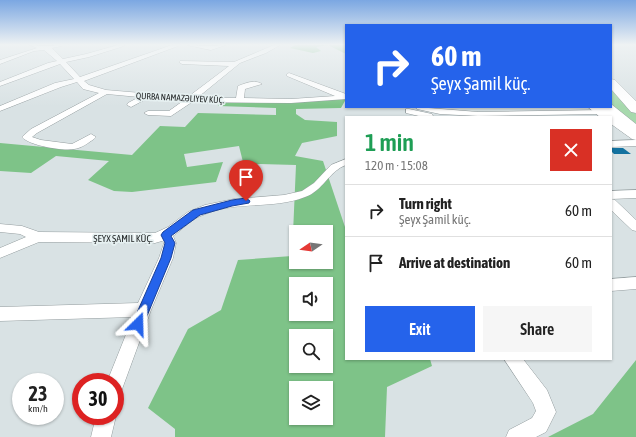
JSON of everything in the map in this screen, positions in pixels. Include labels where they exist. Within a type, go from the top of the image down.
[{"type":"highway","points":[[612,83],[636,109]]},
{"type":"highway","points":[[612,117],[636,130]]},
{"type":"highway","points":[[612,118],[636,136]]},
{"type":"street","points":[[0,84],[48,65]]},
{"type":"street","name":"QURBA NAMAZƏLIYEV KÜÇ.","points":[[66,65],[86,87],[106,92],[190,100],[291,101],[345,98]]},
{"type":"street","points":[[0,109],[58,86],[90,77],[120,65]]},
{"type":"street","points":[[203,67],[219,65]]},
{"type":"street","points":[[148,113],[171,114],[216,80],[231,65]]},
{"type":"street","points":[[289,74],[345,98]]},
{"type":"street","points":[[240,100],[240,91],[245,85],[258,84]]},
{"type":"street","points":[[91,137],[78,145],[73,146],[37,143],[30,141],[27,137],[34,131],[106,92]]},
{"type":"street","points":[[131,105],[146,96]]},
{"type":"street","points":[[424,108],[434,111],[462,110],[520,115],[605,113]]},
{"type":"street","points":[[512,108],[520,115]]},
{"type":"street","points":[[409,111],[428,116],[446,116],[462,110]]},
{"type":"street","points":[[612,144],[636,143]]},
{"type":"street","name":"ŞEYX ŞAMIL KÜÇ.","points":[[0,228],[22,230],[38,237],[155,238],[166,235],[190,217],[204,210],[232,203],[298,196],[322,183],[336,164],[345,162]]},
{"type":"street","points":[[612,195],[636,194]]},
{"type":"street","points":[[612,204],[636,227]]},
{"type":"street","points":[[120,373],[143,310],[166,258],[170,243],[166,235]]},
{"type":"street","points":[[0,253],[38,237]]},
{"type":"street","points":[[612,285],[636,283]]},
{"type":"street","points":[[0,314],[143,310]]},
{"type":"street","points":[[514,360],[540,397],[546,412],[539,425],[516,437]]},
{"type":"street","points":[[98,437],[103,425]]},
{"type":"green space","points":[[612,87],[636,114],[636,127],[612,108]]},
{"type":"green space","points":[[345,99],[341,108],[296,109],[296,114],[305,120],[337,122],[337,136],[302,143],[295,156],[323,161],[345,227],[345,360],[430,360],[432,366],[387,387],[385,437],[175,437],[175,429],[148,408],[188,329],[221,310],[238,260],[289,256],[289,269],[333,269],[333,225],[293,225],[296,165],[260,164],[244,166],[239,146],[184,154],[187,167],[223,162],[216,182],[132,192],[114,191],[88,180],[109,161],[56,156],[31,173],[0,171],[0,143],[132,155],[160,126],[185,127],[198,113],[276,115],[276,108],[218,106],[219,102],[279,103]]},
{"type":"green space","points":[[636,360],[636,437],[548,437],[593,414]]},
{"type":"building","points":[[612,148],[623,148],[631,154],[614,154],[612,152]]},
{"type":"route","points":[[138,324],[166,258],[170,243],[166,235],[196,212],[246,201]]}]
